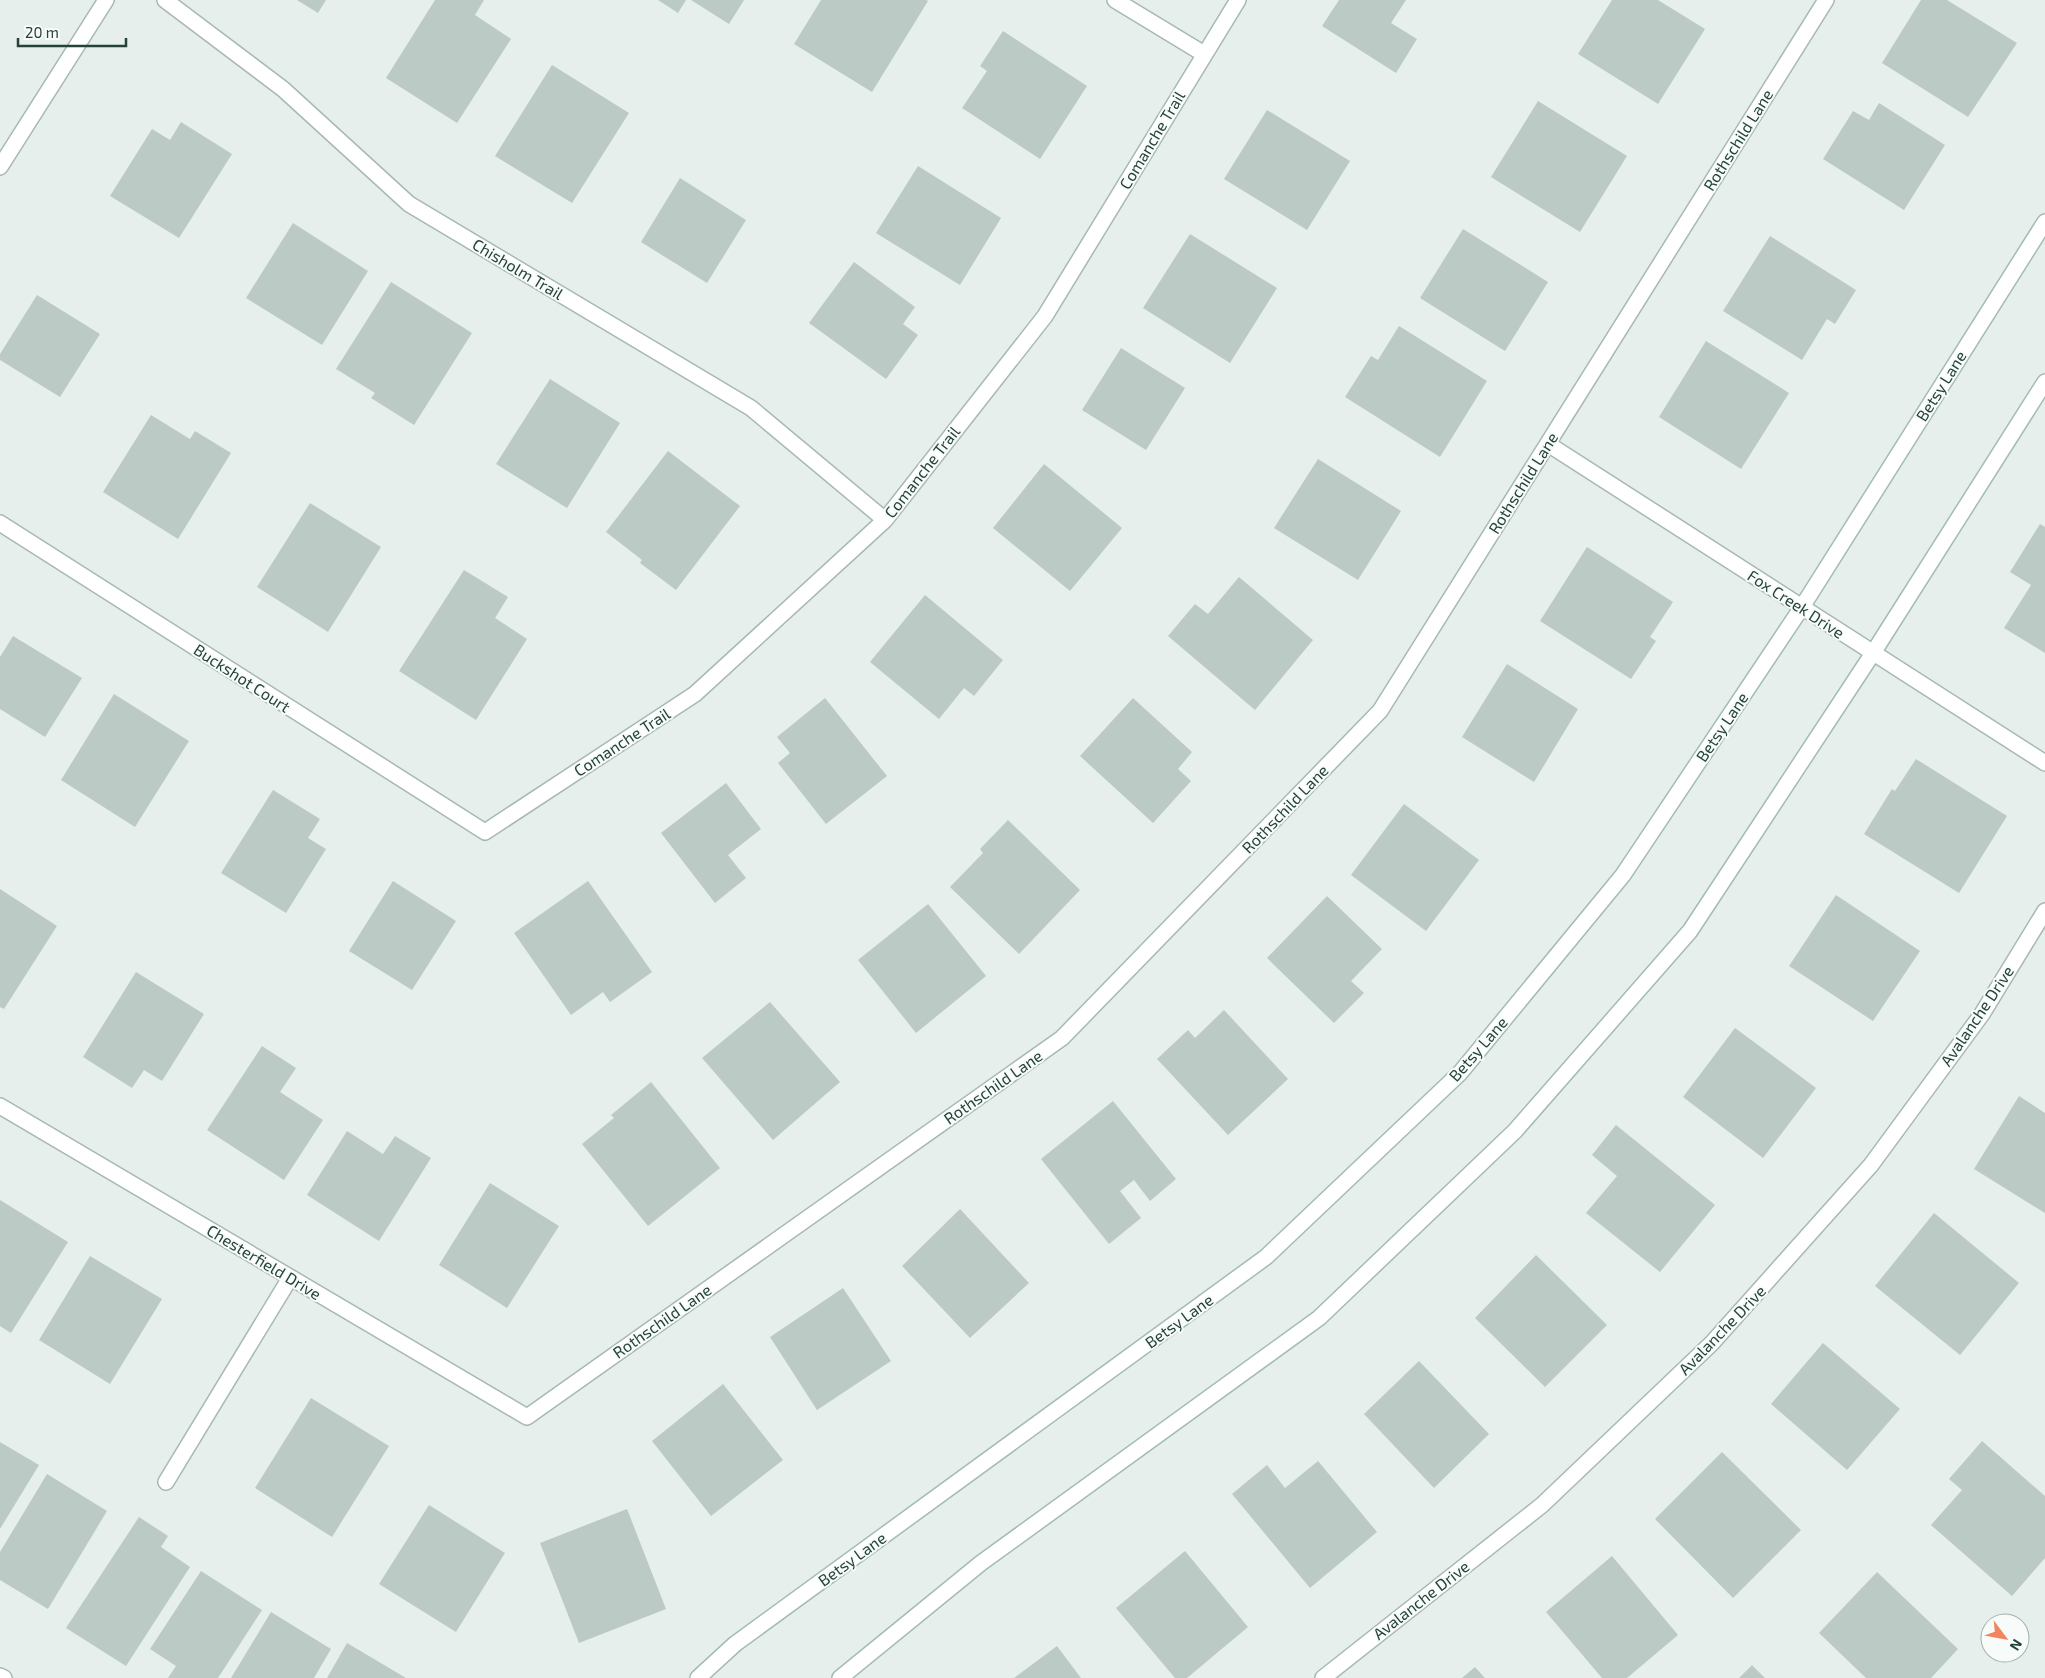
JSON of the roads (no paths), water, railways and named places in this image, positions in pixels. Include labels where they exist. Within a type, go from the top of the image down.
[{"type":"street","points":[[0,167],[106,0]]},
{"type":"street","name":"Chisholm Trail","points":[[165,0],[283,89],[409,204],[751,408],[884,520]]},
{"type":"street","points":[[1115,0],[1204,54]]},
{"type":"street","name":"Comanche Trail","points":[[485,832],[696,694],[884,520],[1045,316],[1238,0]]},
{"type":"street","name":"Rothschild Lane","points":[[527,1417],[1062,1038],[1380,711],[1826,0]]},
{"type":"street","name":"Betsy Lane","points":[[698,1678],[735,1644],[1266,1257],[1460,1073],[1623,875],[1802,607],[2045,222]]},
{"type":"street","points":[[840,1678],[981,1563],[1319,1318],[1515,1131],[1690,931],[1873,653],[2045,382]]},
{"type":"street","name":"Fox Creek Drive","points":[[1548,444],[2045,763]]},
{"type":"street","name":"Buckshot Court","points":[[0,523],[485,832]]},
{"type":"street","name":"Avalanche Drive","points":[[1323,1678],[1542,1504],[1712,1344],[1872,1165],[1982,1014],[2045,911]]},
{"type":"street","name":"Chesterfield Drive","points":[[0,1106],[527,1417]]},
{"type":"street","points":[[166,1482],[290,1278]]},
{"type":"street","points":[[0,1676],[4,1678]]}]
